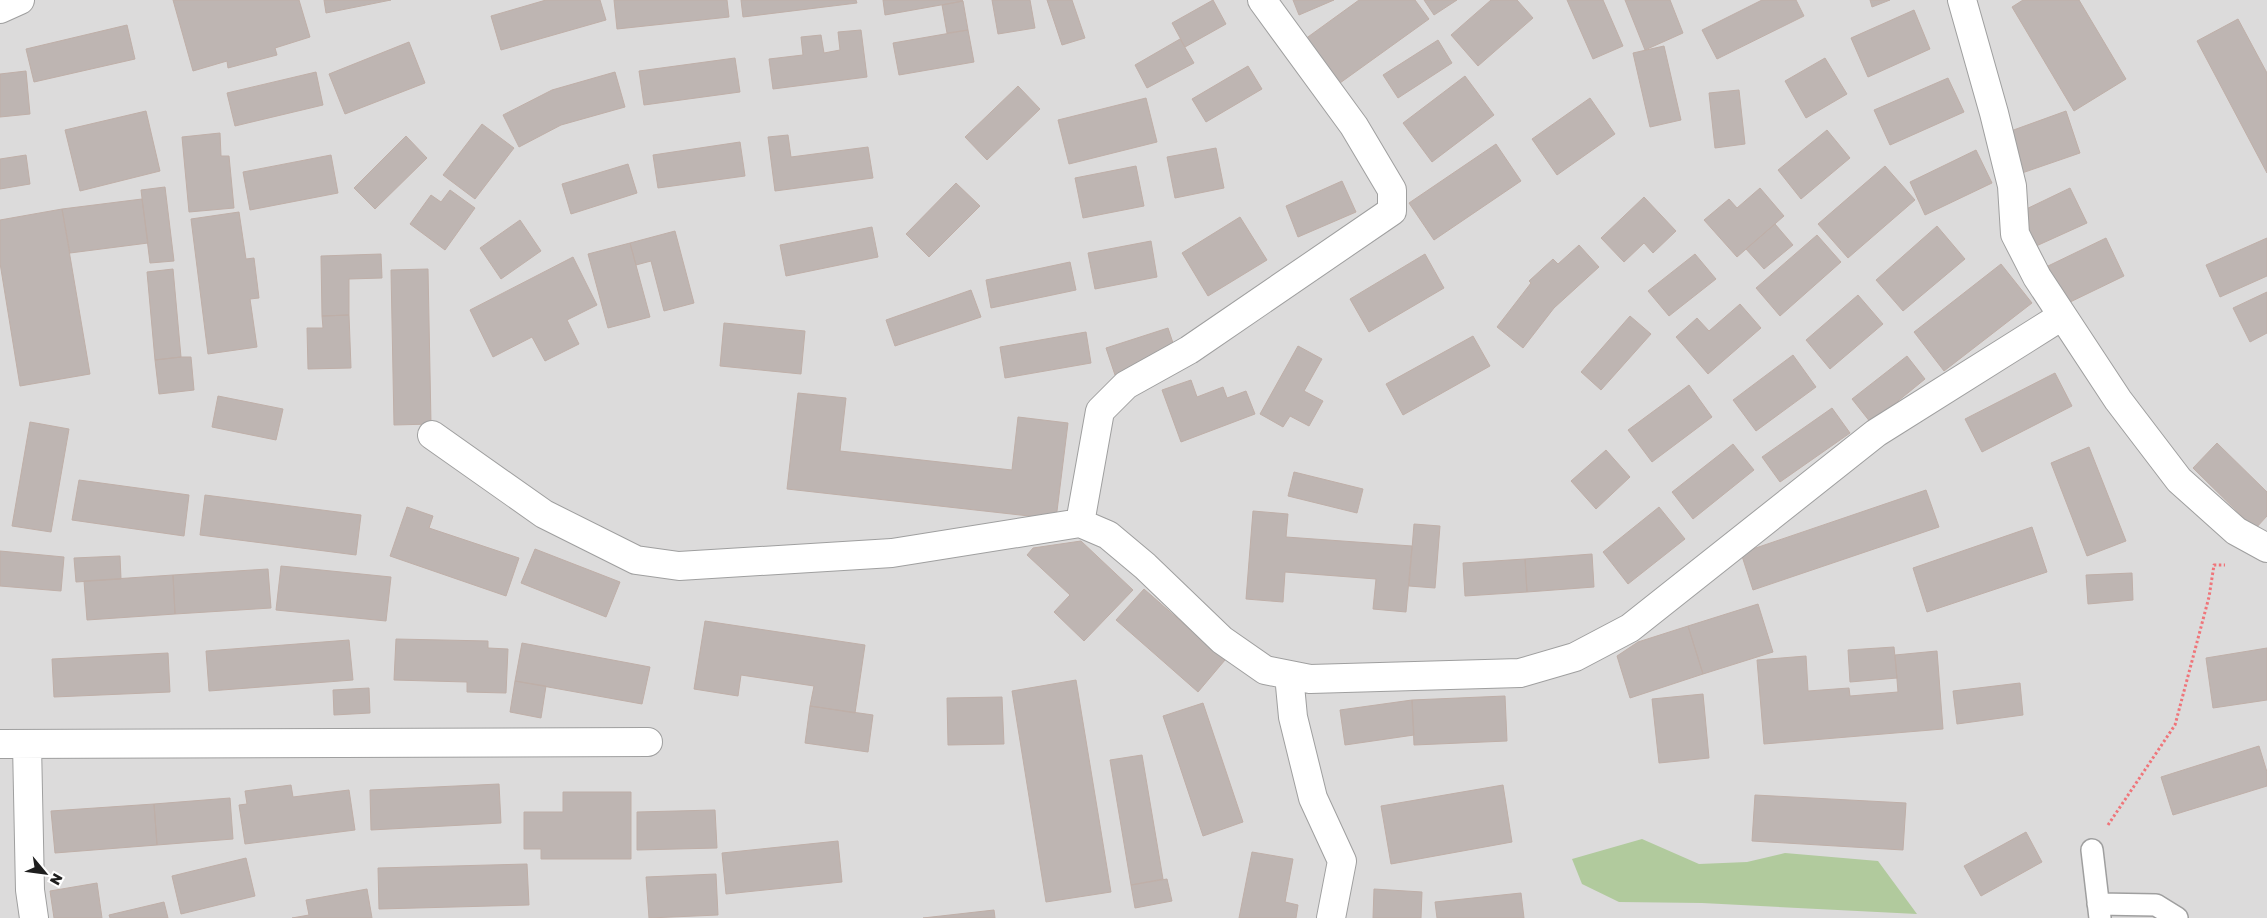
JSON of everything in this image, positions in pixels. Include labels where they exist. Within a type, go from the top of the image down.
[{"type":"street","points":[[0,9],[20,0]]},
{"type":"street","points":[[1080,523],[1100,411],[1126,385],[1189,350],[1392,211],[1392,190],[1354,126],[1262,0]]},
{"type":"street","points":[[1962,0],[1994,112],[2012,186],[2015,234],[2037,277],[2118,400],[2179,480],[2236,531],[2263,545]]},
{"type":"street","points":[[432,435],[544,514],[636,560],[679,566],[892,554],[1080,523],[1108,535],[1146,566],[1222,640],[1265,670],[1310,679],[1520,673],[1575,657],[1630,628],[1876,434],[2062,316]]},
{"type":"street","points":[[1290,675],[1293,717],[1313,798],[1342,861],[1330,918]]},
{"type":"street","points":[[0,744],[648,742]]},
{"type":"street","points":[[27,744],[30,890],[34,918]]},
{"type":"lane","points":[[2092,850],[2099,911],[2156,905],[2177,918]]},
{"type":"path","points":[[2092,850],[2130,790],[2175,725],[2207,607],[2214,565],[2246,565],[2263,545]]},
{"type":"shaded area","points":[[0,0],[2267,0],[2267,918],[0,918]]},
{"type":"green space","points":[[1642,839],[1699,864],[1747,862],[1785,853],[1878,861],[1917,914],[1702,903],[1619,902],[1582,884],[1572,859]]},
{"type":"building","points":[[173,0],[299,0],[310,37],[275,48],[277,55],[228,68],[227,61],[193,71]]},
{"type":"building","points":[[324,0],[391,0],[326,13]]},
{"type":"building","points":[[546,0],[600,0],[606,20],[501,50],[491,16]]},
{"type":"building","points":[[614,0],[727,0],[729,17],[617,29]]},
{"type":"building","points":[[741,0],[856,0],[857,3],[743,17]]},
{"type":"building","points":[[883,0],[962,0],[963,1],[885,15]]},
{"type":"building","points":[[992,0],[1030,0],[1035,28],[998,34]]},
{"type":"building","points":[[1047,0],[1072,0],[1085,38],[1062,45]]},
{"type":"building","points":[[1213,0],[1226,24],[1185,47],[1172,23]]},
{"type":"building","points":[[1293,0],[1334,0],[1299,15]]},
{"type":"building","points":[[1359,0],[1415,0],[1429,19],[1333,88],[1301,42]]},
{"type":"building","points":[[1424,0],[1457,0],[1434,15]]},
{"type":"building","points":[[1491,0],[1517,0],[1533,18],[1478,66],[1451,35]]},
{"type":"building","points":[[1567,0],[1603,0],[1623,46],[1593,59]]},
{"type":"building","points":[[1625,0],[1670,0],[1683,33],[1645,50]]},
{"type":"building","points":[[1762,0],[1796,0],[1804,16],[1717,59],[1702,30]]},
{"type":"building","points":[[1870,0],[1890,0],[1872,7]]},
{"type":"building","points":[[2023,0],[2079,0],[2126,79],[2074,111],[2012,7]]},
{"type":"building","points":[[963,1],[968,30],[947,33],[942,5]]},
{"type":"building","points":[[1914,10],[1930,49],[1868,77],[1851,38]]},
{"type":"building","points":[[2238,19],[2267,73],[2267,173],[2197,41]]},
{"type":"building","points":[[127,25],[135,59],[34,82],[26,49]]},
{"type":"building","points":[[861,30],[867,77],[773,89],[769,59],[803,55],[801,37],[821,35],[824,53],[840,50],[838,32]]},
{"type":"building","points":[[968,30],[974,62],[899,75],[893,43]]},
{"type":"building","points":[[1180,39],[1194,63],[1147,88],[1135,65]]},
{"type":"building","points":[[1438,40],[1452,63],[1398,98],[1383,75]]},
{"type":"building","points":[[409,42],[425,83],[345,114],[329,74]]},
{"type":"building","points":[[1664,46],[1681,120],[1650,127],[1633,53]]},
{"type":"building","points":[[735,58],[740,92],[644,105],[639,71]]},
{"type":"building","points":[[1825,58],[1847,94],[1806,118],[1785,81]]},
{"type":"building","points":[[1248,66],[1262,89],[1206,122],[1192,99]]},
{"type":"building","points":[[26,71],[30,114],[0,117],[0,74]]},
{"type":"building","points":[[316,72],[323,105],[235,126],[227,93]]},
{"type":"building","points":[[615,72],[625,107],[561,125],[519,147],[503,115],[552,90]]},
{"type":"building","points":[[1465,76],[1494,115],[1432,162],[1403,123]]},
{"type":"building","points":[[1948,78],[1964,112],[1890,145],[1874,110]]},
{"type":"building","points":[[1018,86],[1040,109],[987,160],[965,137]]},
{"type":"building","points":[[1739,90],[1745,144],[1715,148],[1709,93]]},
{"type":"building","points":[[1146,98],[1157,142],[1069,164],[1058,120]]},
{"type":"building","points":[[1590,98],[1615,134],[1557,175],[1532,139]]},
{"type":"building","points":[[146,111],[160,171],[80,191],[65,130]]},
{"type":"building","points":[[2066,111],[2080,153],[2022,173],[2008,132]]},
{"type":"building","points":[[482,124],[514,148],[475,199],[443,175]]},
{"type":"building","points":[[1827,130],[1850,158],[1801,199],[1778,170]]},
{"type":"building","points":[[220,133],[221,156],[229,156],[234,208],[189,212],[182,137]]},
{"type":"building","points":[[788,135],[791,157],[868,147],[873,178],[775,191],[768,137]]},
{"type":"building","points":[[406,136],[427,158],[375,209],[354,188]]},
{"type":"building","points":[[740,142],[745,176],[658,188],[653,155]]},
{"type":"building","points":[[1496,144],[1521,181],[1434,240],[1409,203]]},
{"type":"building","points":[[1216,148],[1224,188],[1175,198],[1167,157]]},
{"type":"building","points":[[1976,150],[1992,183],[1925,215],[1910,182]]},
{"type":"building","points":[[26,155],[30,184],[0,189],[0,159]]},
{"type":"building","points":[[331,155],[338,193],[250,210],[243,172]]},
{"type":"building","points":[[628,164],[637,193],[571,214],[562,184]]},
{"type":"building","points":[[1136,166],[1144,206],[1083,218],[1075,178]]},
{"type":"building","points":[[1885,166],[1915,200],[1848,258],[1818,224]]},
{"type":"building","points":[[1342,181],[1356,212],[1298,237],[1286,206]]},
{"type":"building","points":[[956,183],[980,206],[929,257],[906,234]]},
{"type":"building","points":[[165,187],[174,261],[150,263],[141,190]]},
{"type":"building","points":[[1760,188],[1784,216],[1737,257],[1704,220],[1729,199],[1737,208]]},
{"type":"building","points":[[2070,188],[2087,223],[2034,247],[2018,213]]},
{"type":"building","points":[[450,190],[475,208],[445,250],[410,224],[431,195],[441,202]]},
{"type":"building","points":[[1644,197],[1676,231],[1653,253],[1644,243],[1624,262],[1601,238]]},
{"type":"building","points":[[142,199],[148,243],[70,253],[62,209]]},
{"type":"building","points":[[62,209],[90,374],[20,386],[0,263],[0,220]]},
{"type":"building","points":[[239,212],[246,259],[254,258],[259,298],[250,299],[257,347],[208,354],[191,219]]},
{"type":"building","points":[[1240,217],[1267,260],[1208,296],[1182,253]]},
{"type":"building","points":[[520,220],[541,251],[501,279],[480,248]]},
{"type":"building","points":[[1775,224],[1793,245],[1764,269],[1746,249]]},
{"type":"building","points":[[1937,226],[1965,259],[1903,311],[1876,280]]},
{"type":"building","points":[[872,227],[878,257],[786,276],[780,245]]},
{"type":"building","points":[[675,231],[694,303],[664,311],[651,261],[636,265],[630,243]]},
{"type":"building","points":[[1817,235],[1841,262],[1780,316],[1756,288]]},
{"type":"building","points":[[2106,238],[2124,276],[2066,304],[2048,266]]},
{"type":"building","points":[[2267,238],[2267,276],[2220,297],[2206,265]]},
{"type":"building","points":[[1151,241],[1157,277],[1095,289],[1088,253]]},
{"type":"building","points":[[630,243],[650,317],[608,328],[588,254]]},
{"type":"building","points":[[1579,245],[1599,267],[1554,308],[1523,348],[1497,327],[1531,283],[1529,281],[1553,259],[1558,264]]},
{"type":"building","points":[[381,254],[382,278],[349,279],[349,315],[322,316],[321,256]]},
{"type":"building","points":[[1425,254],[1444,288],[1369,332],[1350,299]]},
{"type":"building","points":[[1695,254],[1716,279],[1669,316],[1648,291]]},
{"type":"building","points":[[573,257],[597,305],[567,320],[579,344],[545,361],[532,337],[493,357],[470,310]]},
{"type":"building","points":[[1070,262],[1076,290],[991,308],[986,280]]},
{"type":"building","points":[[2001,264],[2032,303],[1944,371],[1914,332]]},
{"type":"building","points":[[173,269],[181,357],[155,360],[147,272]]},
{"type":"building","points":[[428,269],[431,424],[394,425],[391,270]]},
{"type":"building","points":[[971,290],[981,317],[895,346],[886,320]]},
{"type":"building","points":[[2267,292],[2267,333],[2250,342],[2233,308]]},
{"type":"building","points":[[1858,295],[1883,324],[1830,369],[1806,340]]},
{"type":"building","points":[[1740,304],[1761,328],[1708,374],[1676,337],[1697,318],[1709,331]]},
{"type":"building","points":[[349,315],[351,368],[308,369],[307,328],[323,328],[322,316]]},
{"type":"building","points":[[1630,316],[1651,334],[1601,390],[1581,372]]},
{"type":"building","points":[[724,323],[805,331],[801,374],[720,366]]},
{"type":"building","points":[[1168,328],[1177,355],[1115,375],[1106,348]]},
{"type":"building","points":[[1086,332],[1091,363],[1005,378],[1000,347]]},
{"type":"building","points":[[1473,336],[1490,366],[1403,415],[1386,384]]},
{"type":"building","points":[[1298,346],[1322,359],[1304,391],[1323,401],[1309,426],[1290,416],[1283,427],[1260,414]]},
{"type":"building","points":[[1793,355],[1816,387],[1756,431],[1733,400]]},
{"type":"building","points":[[1907,356],[1925,379],[1871,423],[1852,399]]},
{"type":"building","points":[[191,357],[194,390],[159,394],[155,360]]},
{"type":"building","points":[[2055,373],[2072,406],[1982,452],[1965,419]]},
{"type":"building","points":[[1191,380],[1197,397],[1223,387],[1227,398],[1246,391],[1255,414],[1181,442],[1162,390]]},
{"type":"building","points":[[1689,385],[1712,417],[1652,462],[1628,430]]},
{"type":"building","points":[[798,393],[846,398],[840,451],[1012,470],[1018,417],[1068,423],[1056,519],[787,489]]},
{"type":"building","points":[[218,396],[283,409],[276,440],[212,427]]},
{"type":"building","points":[[1832,408],[1850,433],[1780,482],[1762,457]]},
{"type":"building","points":[[30,422],[69,429],[51,532],[12,526]]},
{"type":"building","points":[[2217,443],[2267,492],[2267,516],[2255,529],[2193,468]]},
{"type":"building","points":[[1733,444],[1754,470],[1693,519],[1672,492]]},
{"type":"building","points":[[2089,447],[2126,541],[2087,556],[2051,463]]},
{"type":"building","points":[[1606,450],[1630,477],[1596,509],[1571,481]]},
{"type":"building","points":[[1294,472],[1363,489],[1357,513],[1288,496]]},
{"type":"building","points":[[79,480],[189,495],[184,536],[72,520]]},
{"type":"building","points":[[1926,490],[1939,527],[1753,590],[1741,553]]},
{"type":"building","points":[[205,495],[361,515],[356,555],[200,535]]},
{"type":"building","points":[[407,507],[433,516],[429,528],[519,558],[506,596],[390,556]]},
{"type":"building","points":[[1659,507],[1685,539],[1628,584],[1603,552]]},
{"type":"building","points":[[1253,511],[1288,514],[1286,537],[1412,546],[1406,612],[1373,609],[1376,579],[1285,572],[1283,602],[1246,599]]},
{"type":"building","points":[[1414,524],[1440,526],[1435,588],[1409,586]]},
{"type":"building","points":[[2032,527],[2047,572],[1927,612],[1913,568]]},
{"type":"building","points":[[1081,541],[1133,590],[1084,641],[1054,612],[1070,595],[1027,555],[1033,548]]},
{"type":"building","points":[[535,549],[620,582],[606,617],[521,583]]},
{"type":"building","points":[[0,551],[64,557],[61,591],[0,586]]},
{"type":"building","points":[[1592,554],[1594,587],[1527,592],[1525,559]]},
{"type":"building","points":[[120,556],[121,579],[76,582],[74,558]]},
{"type":"building","points":[[1525,559],[1527,592],[1465,596],[1463,563]]},
{"type":"building","points":[[281,566],[391,577],[386,621],[276,610]]},
{"type":"building","points":[[268,569],[271,608],[175,614],[173,575]]},
{"type":"building","points":[[2132,573],[2133,600],[2088,604],[2086,575]]},
{"type":"building","points":[[173,575],[175,614],[87,620],[84,581]]},
{"type":"building","points":[[1144,589],[1225,660],[1198,692],[1116,620]]},
{"type":"building","points":[[1758,604],[1773,652],[1703,674],[1688,626]]},
{"type":"building","points":[[705,621],[865,645],[855,713],[810,706],[814,686],[741,675],[738,696],[694,689]]},
{"type":"building","points":[[1688,626],[1703,674],[1630,698],[1617,656],[1638,642]]},
{"type":"building","points":[[396,639],[488,641],[488,648],[508,649],[506,693],[467,692],[467,682],[394,680]]},
{"type":"building","points":[[349,640],[353,680],[209,691],[206,651]]},
{"type":"building","points":[[522,643],[650,667],[642,704],[515,681]]},
{"type":"building","points":[[1894,647],[1897,678],[1850,682],[1848,650]]},
{"type":"building","points":[[2267,648],[2267,700],[2213,708],[2206,658]]},
{"type":"building","points":[[1937,651],[1943,729],[1764,744],[1757,660],[1806,656],[1808,691],[1849,688],[1850,696],[1898,692],[1895,655]]},
{"type":"building","points":[[168,653],[170,692],[54,697],[52,659]]},
{"type":"building","points":[[1076,680],[1111,892],[1046,902],[1012,691]]},
{"type":"building","points":[[515,681],[546,686],[541,718],[510,712]]},
{"type":"building","points":[[2020,683],[2023,715],[1957,724],[1953,691]]},
{"type":"building","points":[[369,688],[370,713],[334,715],[333,690]]},
{"type":"building","points":[[1703,694],[1709,758],[1659,763],[1652,699]]},
{"type":"building","points":[[1505,696],[1507,741],[1414,745],[1412,700]]},
{"type":"building","points":[[1002,697],[1004,744],[948,745],[947,698]]},
{"type":"building","points":[[1412,700],[1414,735],[1345,745],[1340,710]]},
{"type":"building","points":[[1203,703],[1243,822],[1203,836],[1163,716]]},
{"type":"building","points":[[810,706],[873,715],[868,752],[805,743]]},
{"type":"building","points":[[2259,746],[2267,772],[2267,786],[2173,815],[2161,777]]},
{"type":"building","points":[[1142,755],[1163,879],[1131,885],[1110,760]]},
{"type":"building","points":[[499,784],[501,823],[371,830],[370,790]]},
{"type":"building","points":[[291,785],[293,797],[349,790],[355,830],[245,844],[239,805],[247,804],[245,791]]},
{"type":"building","points":[[1503,785],[1512,842],[1391,864],[1381,806]]},
{"type":"building","points":[[563,792],[631,792],[631,859],[541,859],[541,849],[524,849],[524,812],[563,812]]},
{"type":"building","points":[[1755,795],[1906,803],[1903,850],[1752,841]]},
{"type":"building","points":[[230,798],[233,839],[157,845],[154,804]]},
{"type":"building","points":[[154,804],[157,845],[55,853],[51,811]]},
{"type":"building","points":[[715,810],[717,848],[637,850],[637,812]]},
{"type":"building","points":[[2026,832],[2042,862],[1981,896],[1964,866]]},
{"type":"building","points":[[838,841],[842,882],[726,894],[722,853]]},
{"type":"building","points":[[1252,852],[1293,859],[1285,902],[1298,905],[1296,918],[1239,918]]},
{"type":"building","points":[[246,858],[255,896],[181,914],[172,876]]},
{"type":"building","points":[[527,864],[529,905],[379,909],[378,868]]},
{"type":"building","points":[[716,874],[718,915],[649,918],[646,877]]},
{"type":"building","points":[[1167,879],[1172,901],[1135,908],[1131,885]]},
{"type":"building","points":[[97,883],[102,918],[54,918],[50,891]]},
{"type":"building","points":[[367,889],[372,918],[292,918],[309,915],[306,900]]},
{"type":"building","points":[[1374,889],[1422,892],[1421,918],[1373,918]]},
{"type":"building","points":[[1521,893],[1524,918],[1437,918],[1435,902]]},
{"type":"building","points":[[164,902],[168,918],[110,918],[109,915]]},
{"type":"building","points":[[994,910],[995,918],[923,918]]}]
